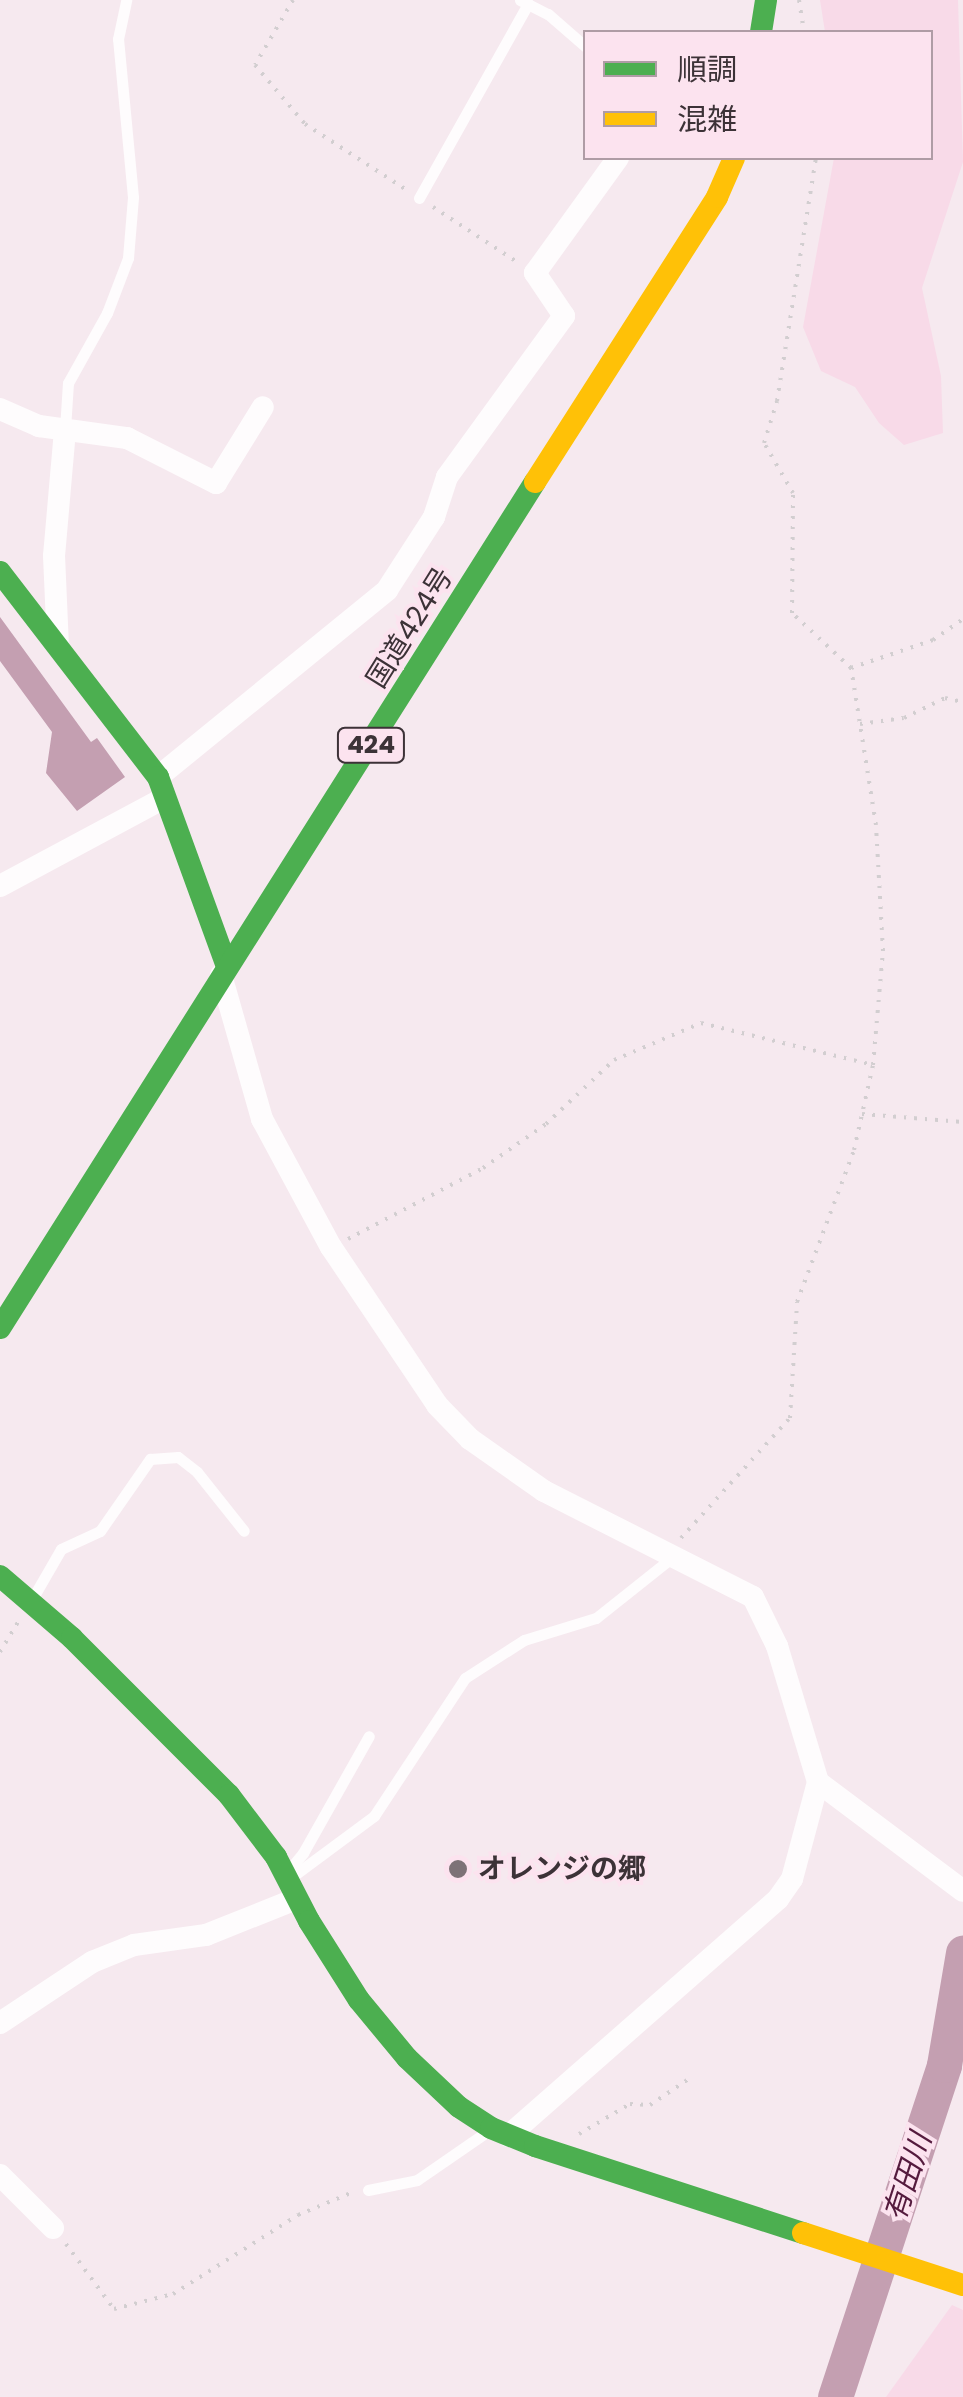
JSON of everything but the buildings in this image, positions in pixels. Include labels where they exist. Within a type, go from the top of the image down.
[{"type":"main road","name":"国道424号","points":[[0,1328],[224,970],[576,422],[717,197],[733,160]]},
{"type":"main road","points":[[0,572],[161,787],[224,970]]},
{"type":"main road","points":[[0,1576],[216,1781],[264,1839],[381,2028],[433,2085],[500,2132],[549,2151],[963,2285]]},
{"type":"street","points":[[738,30],[764,16]]},
{"type":"street","points":[[0,886],[161,787],[388,590],[434,517],[447,477],[564,316],[535,273],[617,160]]},
{"type":"street","points":[[0,410],[40,426],[127,438],[216,483],[263,407]]},
{"type":"street","points":[[58,647],[54,556],[65,429]]},
{"type":"street","points":[[224,970],[262,1119],[331,1247],[437,1405],[470,1439],[544,1491],[744,1592],[766,1615],[818,1782],[792,1879],[778,1899],[500,2132]]},
{"type":"street","points":[[818,1782],[963,1890]]},
{"type":"street","points":[[0,2023],[92,1962],[134,1944],[206,1935],[290,1885]]},
{"type":"street","points":[[0,2175],[54,2228]]},
{"type":"lane","points":[[65,429],[68,383],[107,313],[128,258],[133,197],[118,39],[126,0]]},
{"type":"lane","points":[[418,198],[524,2],[548,14],[583,44]]},
{"type":"lane","points":[[31,1602],[62,1548],[100,1531],[150,1459],[178,1458],[197,1472],[244,1531]]},
{"type":"lane","points":[[290,1885],[374,1816],[465,1678],[524,1640],[596,1618],[674,1556]]},
{"type":"lane","points":[[290,1885],[303,1853],[369,1736]]},
{"type":"lane","points":[[368,2190],[417,2180],[500,2132]]},
{"type":"path","points":[[293,0],[255,66],[305,124],[535,273]]},
{"type":"path","points":[[799,0],[804,30]]},
{"type":"path","points":[[674,1556],[682,1534],[790,1418],[797,1302],[854,1150],[874,1064],[883,951],[876,825],[851,668],[792,613],[794,493],[764,443],[777,401],[816,160]]},
{"type":"path","points":[[851,668],[932,640],[963,619]]},
{"type":"path","points":[[860,724],[904,718],[945,698],[963,702]]},
{"type":"path","points":[[331,1247],[483,1168],[546,1124],[614,1060],[701,1022],[874,1064]]},
{"type":"path","points":[[862,1114],[963,1122]]},
{"type":"path","points":[[0,1652],[31,1602]]},
{"type":"path","points":[[549,2151],[630,2104],[650,2106],[687,2080]]},
{"type":"path","points":[[54,2228],[114,2309],[173,2294],[298,2215],[368,2190]]},
{"type":"shaded area","points":[[820,0],[958,0],[963,162],[922,288],[941,376],[943,433],[904,445],[879,423],[855,387],[821,371],[803,327],[834,160],[933,160],[933,30],[825,30]]},
{"type":"shaded area","points":[[0,617],[91,742],[97,738],[125,777],[77,811],[46,773],[52,732],[0,661]]},
{"type":"shaded area","points":[[952,2305],[963,2310],[963,2397],[886,2397]]},
{"type":"waterway","name":"有田川","points":[[835,2397],[944,2065],[963,1953]]},
{"type":"traffic: fast","points":[[761,30],[766,0]]},
{"type":"traffic: fast","points":[[0,1328],[535,482]]},
{"type":"traffic: fast","points":[[0,572],[158,777],[226,964]]},
{"type":"traffic: fast","points":[[0,1576],[72,1638],[229,1795],[276,1857],[309,1921],[359,2000],[407,2058],[459,2107],[491,2128],[535,2146],[803,2233]]},
{"type":"traffic: slow","points":[[535,482],[717,197],[733,160]]},
{"type":"traffic: slow","points":[[803,2233],[963,2285]]},
{"type":"place","name":"オレンジの郷","points":[[458,1869]]}]
